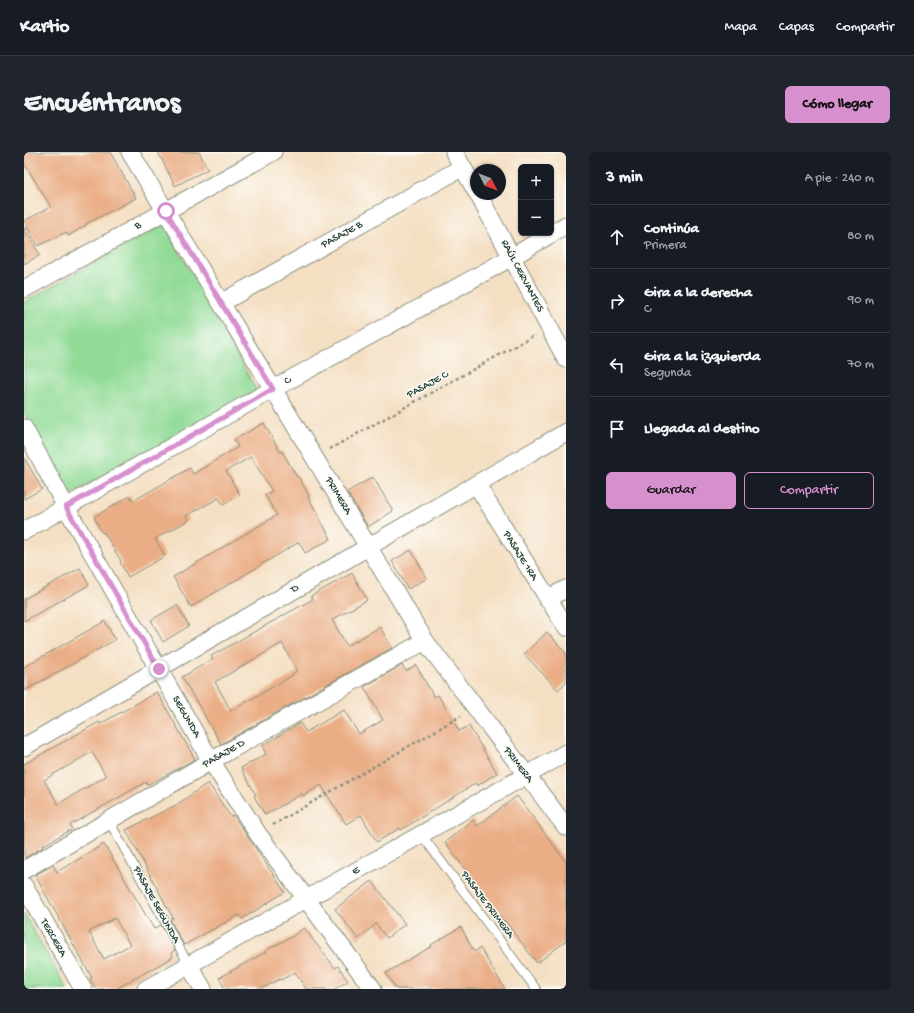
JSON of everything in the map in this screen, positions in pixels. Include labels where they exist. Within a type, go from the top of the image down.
[{"type":"street","name":"PRIMERA","points":[[130,152],[425,640],[566,827]]},
{"type":"street","name":"B","points":[[24,289],[273,152]]},
{"type":"street","points":[[454,152],[470,180]]},
{"type":"street","name":"PASAJE B","points":[[221,303],[463,167]]},
{"type":"street","name":"RAÚL CERVANTES","points":[[481,200],[566,359]]},
{"type":"street","name":"C","points":[[24,531],[273,389],[566,226]]},
{"type":"street","name":"SEGUNDA","points":[[24,428],[66,507],[211,761],[258,834],[373,989]]},
{"type":"street","name":"D","points":[[24,747],[566,432]]},
{"type":"street","name":"PASAJE 1RA","points":[[476,484],[566,627]]},
{"type":"street","points":[[547,599],[566,589]]},
{"type":"street","name":"PASAJE D","points":[[24,870],[211,761],[425,640]]},
{"type":"street","name":"E","points":[[146,989],[566,753]]},
{"type":"street","name":"TERCERA","points":[[24,886],[83,989]]},
{"type":"street","name":"PASAJE SEGUNDA","points":[[189,965],[203,989]]},
{"type":"lane","name":"PASAJE SEGUNDA","points":[[109,821],[189,965]]},
{"type":"lane","name":"PASAJE PRIMERA","points":[[421,834],[536,989]]},
{"type":"path","name":"PASAJE C","points":[[314,458],[549,327]]},
{"type":"path","points":[[258,834],[475,708]]},
{"type":"green space","points":[[164,224],[257,391],[70,495],[24,413],[24,302]]},
{"type":"green space","points":[[24,914],[67,989],[24,989]]},
{"type":"building","points":[[24,152],[110,152],[136,198],[86,224],[68,236],[66,232],[38,246],[24,221],[51,207],[24,163]]},
{"type":"building","points":[[158,152],[199,152],[208,169],[175,186]]},
{"type":"building","points":[[24,227],[40,255],[24,264]]},
{"type":"building","points":[[264,423],[280,452],[282,451],[297,477],[298,476],[331,539],[305,553],[299,542],[191,607],[173,577],[277,515],[265,495],[272,491],[251,457],[226,471],[240,495],[223,505],[219,498],[186,516],[189,520],[155,539],[165,556],[128,577],[120,562],[121,561],[104,532],[102,533],[94,517],[130,496],[133,501],[190,468],[193,474],[238,447],[234,440]]},
{"type":"building","points":[[24,457],[42,489],[24,499]]},
{"type":"building","points":[[373,477],[393,511],[368,527],[347,492]]},
{"type":"building","points":[[411,550],[427,578],[408,589],[392,561]]},
{"type":"building","points":[[80,568],[89,585],[24,621],[24,599]]},
{"type":"building","points":[[352,573],[367,600],[332,620],[347,646],[380,627],[392,648],[221,744],[182,677],[213,659],[211,656],[313,599],[311,596]],"holes":[[[282,643],[297,671],[292,674],[293,675],[231,711],[215,682]]]},
{"type":"building","points":[[177,605],[189,626],[163,642],[151,620]]},
{"type":"building","points":[[105,621],[115,640],[24,691],[24,667]]},
{"type":"building","points":[[547,632],[566,653],[566,682],[558,690],[524,654]]},
{"type":"building","points":[[402,665],[406,671],[416,665],[434,697],[438,695],[459,731],[469,726],[497,773],[477,786],[476,783],[401,830],[400,828],[377,842],[361,815],[346,824],[321,785],[265,815],[241,768],[266,754],[262,746],[300,723],[306,732],[344,710],[359,734],[383,720],[364,687]]},
{"type":"building","points":[[157,692],[195,759],[147,785],[146,782],[70,825],[72,829],[42,846],[43,847],[25,858],[24,764],[99,722],[100,724]],"holes":[[[92,752],[106,776],[58,804],[44,780]]]},
{"type":"building","points":[[208,783],[231,817],[233,815],[285,892],[242,919],[239,915],[184,945],[170,920],[173,918],[126,830],[176,805]]},
{"type":"building","points":[[517,796],[566,862],[566,941],[537,963],[504,920],[503,921],[445,842],[473,820],[477,826]]},
{"type":"building","points":[[104,844],[154,929],[161,925],[175,950],[171,953],[173,957],[116,989],[96,989],[90,979],[92,978],[35,875],[53,865],[57,872]],"holes":[[[115,918],[130,945],[104,959],[89,932]]]},
{"type":"building","points":[[372,881],[405,924],[387,938],[376,924],[358,939],[335,909]]},
{"type":"building","points":[[461,927],[474,952],[480,948],[505,989],[396,989],[386,973]]},
{"type":"building","points":[[304,928],[335,968],[338,966],[348,981],[335,989],[306,989],[295,972],[261,989],[225,989],[219,978],[266,952],[265,951],[293,936]]},
{"type":"route","points":[[159,669],[66,507],[273,389],[166,211]]}]
